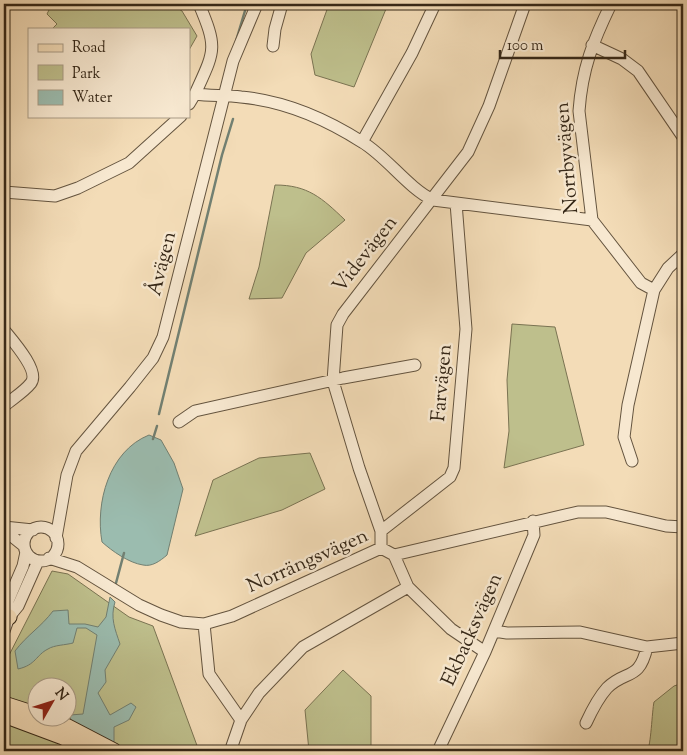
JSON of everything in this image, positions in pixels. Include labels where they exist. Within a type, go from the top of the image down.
[{"type":"main road","points":[[4,704],[28,712]]},
{"type":"main road","points":[[4,716],[63,737],[88,751]]},
{"type":"main road","points":[[70,728],[114,751]]},
{"type":"street","points":[[199,4],[212,37],[213,49],[209,64],[192,99],[240,96],[290,106],[362,142],[393,165],[424,195],[433,200],[592,220]]},
{"type":"street","name":"Åvägen","points":[[57,541],[59,510],[67,475],[76,451],[153,358],[163,337],[233,61],[257,4]]},
{"type":"street","points":[[273,46],[274,28],[282,4]]},
{"type":"street","points":[[362,142],[412,53],[435,4]]},
{"type":"street","name":"Videvägen","points":[[381,548],[381,531],[359,468],[334,380],[337,325],[343,314],[433,200],[468,152],[489,106],[525,4]]},
{"type":"street","name":"Norrbyvägen","points":[[611,4],[592,45],[582,79],[579,111],[592,220],[641,283],[654,290]]},
{"type":"street","points":[[592,45],[622,59],[638,71],[683,137]]},
{"type":"street","points":[[4,192],[55,196],[95,181],[129,163],[179,118]]},
{"type":"street","name":"Farvägen","points":[[381,531],[450,478],[454,468],[466,329],[456,203]]},
{"type":"street","points":[[632,461],[624,437],[628,405],[654,290],[668,268],[683,254]]},
{"type":"street","points":[[4,330],[31,368],[34,377],[32,383],[4,406]]},
{"type":"street","points":[[179,422],[195,411],[334,380],[415,365]]},
{"type":"street","points":[[6,621],[8,601],[23,566],[27,535],[59,510]]},
{"type":"street","name":"Norrängsvägen","points":[[44,559],[77,567],[139,605],[160,615],[181,622],[204,624],[232,616],[381,548],[394,555],[532,521],[578,512],[606,512],[666,526],[683,527]]},
{"type":"street","name":"Ekbacksvägen","points":[[438,751],[485,652],[534,535],[532,521]]},
{"type":"street","points":[[4,529],[49,530],[57,541],[54,555],[44,559],[29,556],[25,549],[4,529]]},
{"type":"street","name":"Norrängsvägen","points":[[57,541],[77,567]]},
{"type":"street","points":[[394,555],[408,587],[450,630],[485,652]]},
{"type":"street","points":[[6,621],[18,606],[44,559]]},
{"type":"street","points":[[234,751],[232,746],[241,720],[259,693],[303,647],[408,587]]},
{"type":"street","points":[[204,624],[209,674],[241,720]]},
{"type":"street","points":[[494,631],[507,633],[580,632],[647,647],[683,643]]},
{"type":"street","points":[[586,723],[595,704],[609,687],[637,670],[643,663],[647,647]]},
{"type":"green space","points":[[52,4],[171,4],[182,11],[197,36],[190,48],[190,28],[53,28],[57,24],[47,14]]},
{"type":"green space","points":[[329,4],[388,4],[354,87],[315,75],[311,54]]},
{"type":"green space","points":[[275,185],[297,187],[314,194],[345,220],[306,253],[282,298],[249,299],[259,267]]},
{"type":"green space","points":[[512,324],[555,327],[584,445],[504,468],[509,431],[507,380]]},
{"type":"green space","points":[[310,453],[325,489],[282,510],[195,536],[213,480],[259,458]]},
{"type":"green space","points":[[52,571],[68,574],[129,617],[153,626],[199,751],[4,751],[4,665]]},
{"type":"green space","points":[[343,670],[371,696],[371,749],[370,751],[309,751],[305,710]]},
{"type":"green space","points":[[683,683],[683,751],[647,751],[650,743],[654,702],[674,686]]},
{"type":"water","points":[[149,435],[161,440],[174,463],[183,489],[167,555],[156,563],[146,565],[127,559],[102,542],[100,527],[103,495],[115,466],[124,453],[135,443]]},
{"type":"water","points":[[110,597],[115,602],[113,618],[120,644],[105,670],[106,682],[98,693],[110,715],[131,703],[136,707],[129,720],[114,727],[114,746],[123,749],[123,751],[79,751],[72,728],[78,728],[78,714],[83,714],[97,635],[86,628],[77,628],[73,643],[44,651],[29,665],[18,669],[15,651],[53,611],[68,610],[69,624],[85,624],[98,627],[106,617]]},
{"type":"waterway","points":[[236,41],[247,4]]},
{"type":"waterway","points":[[159,414],[222,155],[233,119]]},
{"type":"waterway","points":[[153,439],[157,426]]},
{"type":"waterway","points":[[116,583],[124,553]]}]
